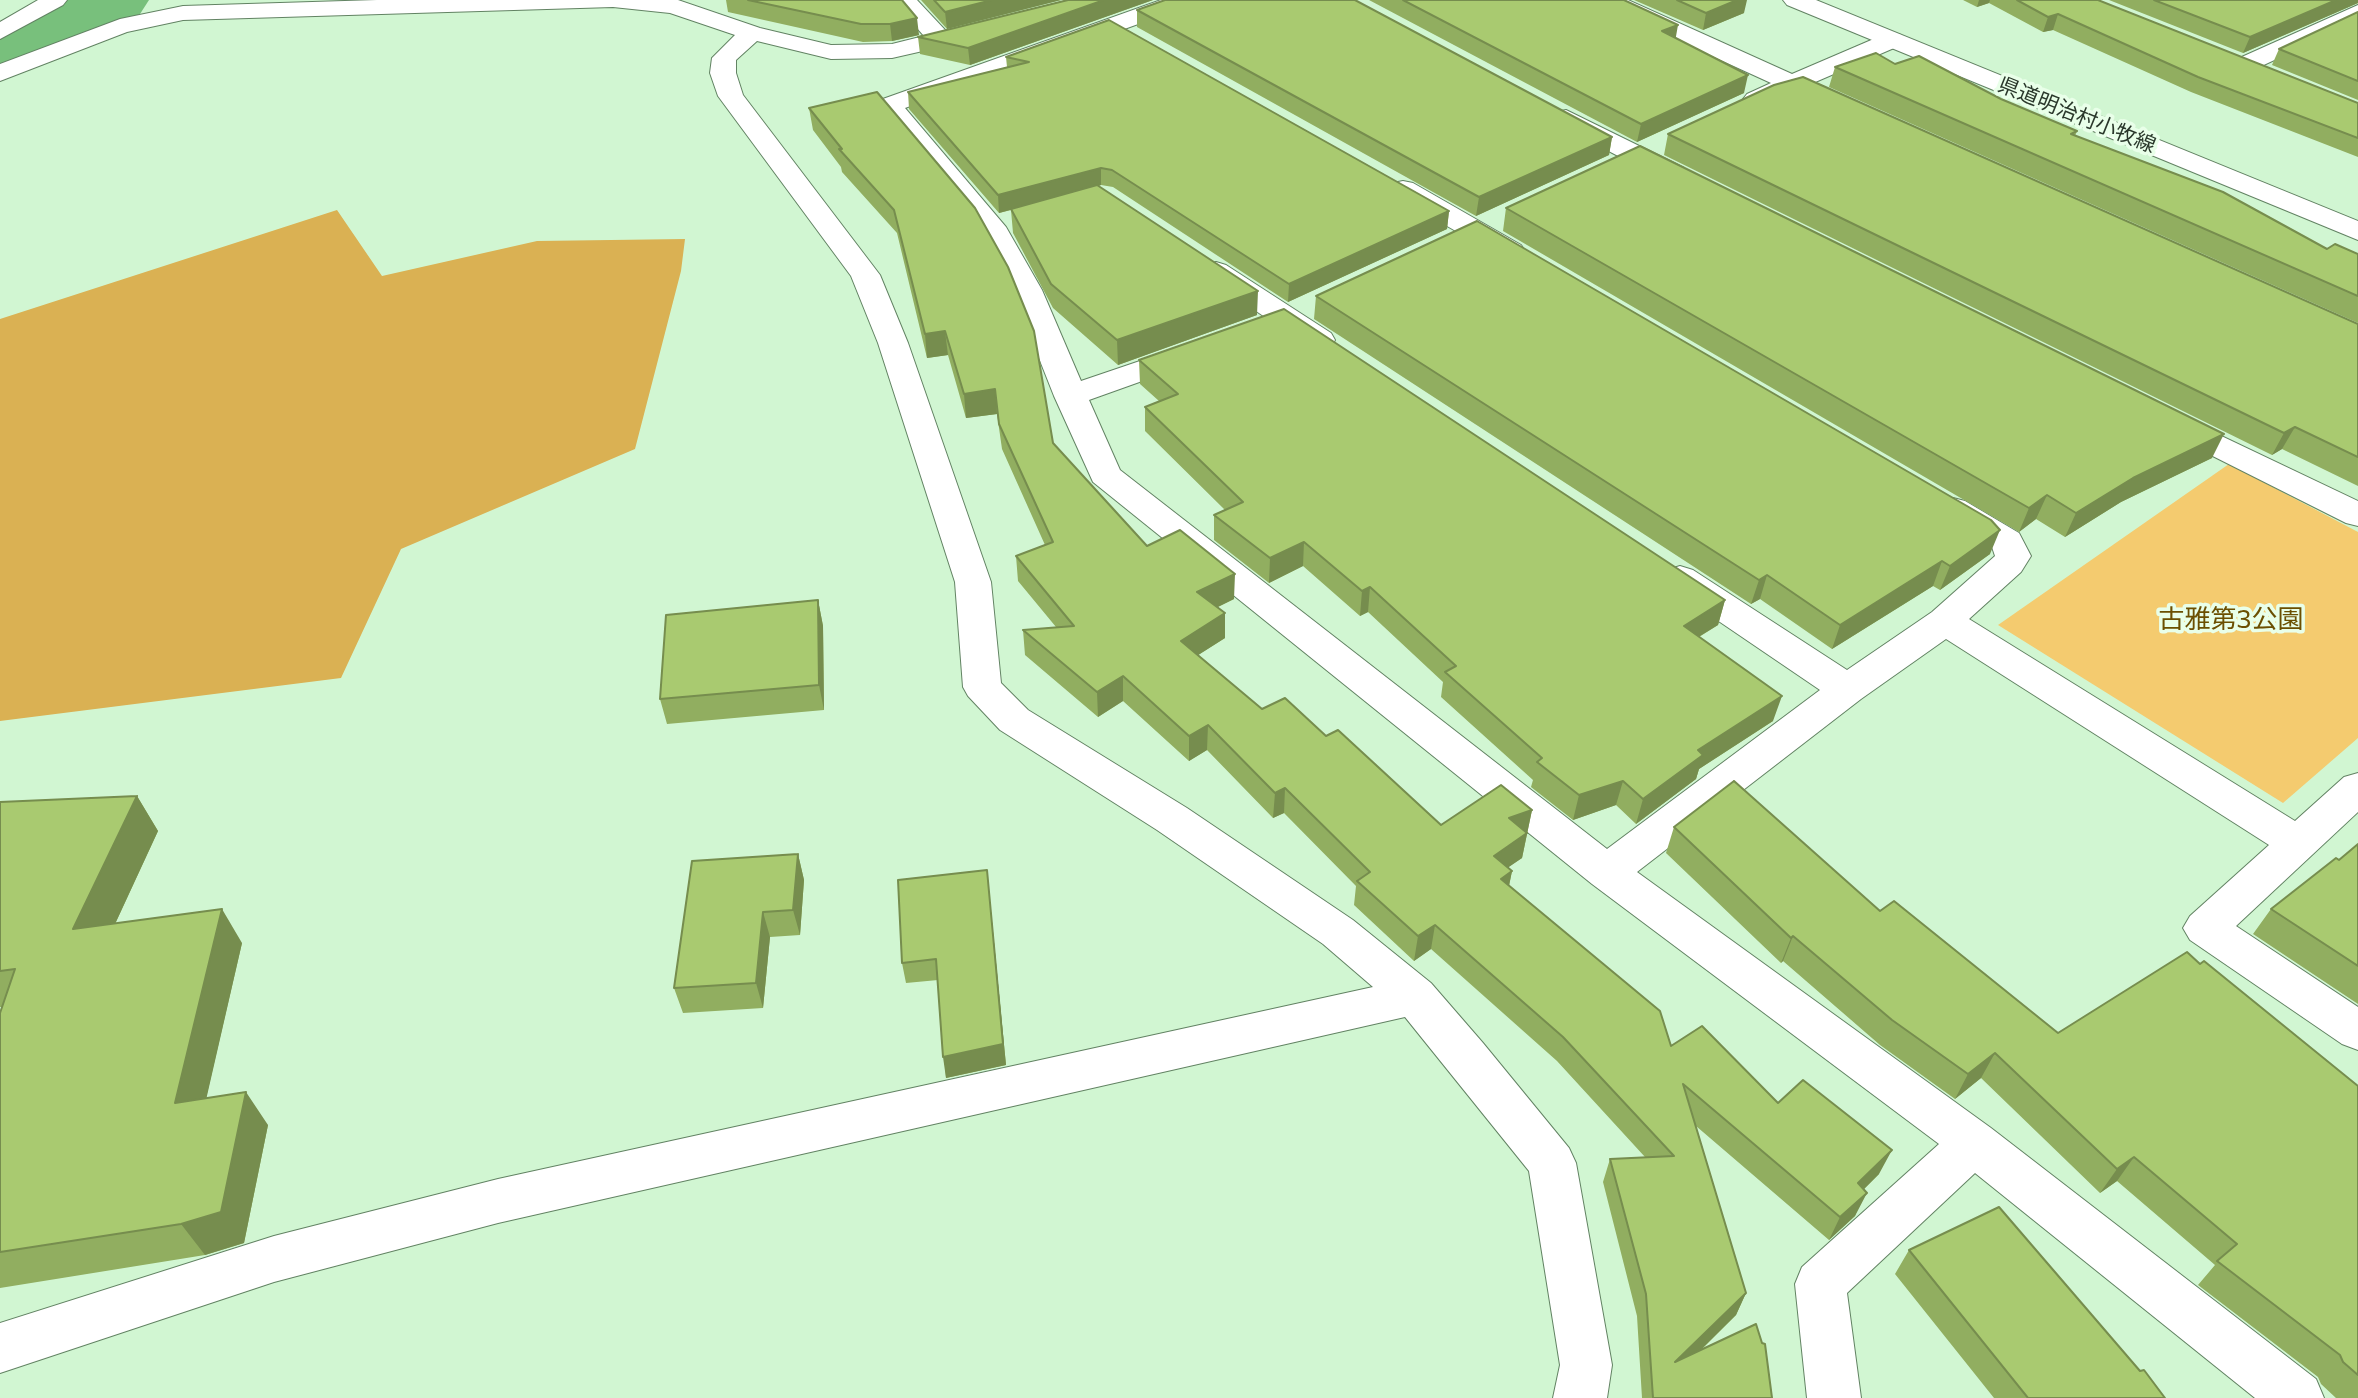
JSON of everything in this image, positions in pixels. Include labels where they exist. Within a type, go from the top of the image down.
[{"type":"street","points":[[0,32],[55,0]]},
{"type":"street","points":[[0,73],[120,26],[183,13],[613,0],[673,6],[752,33],[831,52],[892,51],[999,27]]},
{"type":"street","points":[[904,0],[940,40]]},
{"type":"street","points":[[1183,0],[889,105],[1004,223],[1027,290],[1105,475],[1607,872],[1973,1143],[2297,1398]]},
{"type":"street","points":[[1608,0],[1829,100]]},
{"type":"street","name":"県道明治村小牧線","points":[[1796,0],[2358,230]]},
{"type":"street","name":"県道明治村小牧線","points":[[1859,0],[2077,89]]},
{"type":"street","points":[[2339,0],[2358,10]]},
{"type":"street","points":[[2244,65],[2358,10]]},
{"type":"street","points":[[1111,25],[1136,38]]},
{"type":"street","points":[[752,33],[724,58],[723,73],[731,96],[865,275],[893,344],[973,582],[982,687],[1014,720],[1172,818],[1315,917],[1415,996],[1552,1163],[1586,1365],[1580,1398]]},
{"type":"street","points":[[1731,111],[1892,40]]},
{"type":"street","points":[[2219,55],[2269,76]]},
{"type":"street","points":[[1539,103],[1698,186]]},
{"type":"street","points":[[1379,176],[1537,266]]},
{"type":"street","points":[[1194,257],[1299,312],[1344,356]]},
{"type":"street","points":[[1070,396],[1299,312]]},
{"type":"street","points":[[2146,410],[2358,515]]},
{"type":"street","points":[[1607,872],[1847,690],[1945,621],[2014,556],[2007,541],[1923,492]]},
{"type":"street","points":[[1653,561],[1847,690]]},
{"type":"street","points":[[1945,621],[2298,844]]},
{"type":"street","points":[[2358,788],[2205,928],[2358,1031]]},
{"type":"street","points":[[0,1348],[274,1259],[498,1201],[1415,996]]},
{"type":"street","points":[[1834,1398],[1820,1284],[1973,1143]]},
{"type":"green space","name":"古雅第3公園","points":[[2229,464],[2358,532],[2358,738],[2283,803],[1998,625]]},
{"type":"shaded area","points":[[337,210],[382,276],[537,241],[685,239],[681,271],[635,449],[401,549],[341,678],[0,721],[0,319]]},
{"type":"building","points":[[748,0],[902,0],[917,18],[890,24],[861,24]]},
{"type":"building","points":[[934,0],[992,0],[945,12]]},
{"type":"building","points":[[1068,0],[1104,0],[968,48],[918,37]]},
{"type":"building","points":[[1165,0],[1355,0],[1612,137],[1479,197],[1137,10]]},
{"type":"building","points":[[1403,0],[1624,0],[1678,25],[1662,31],[1748,75],[1641,124]]},
{"type":"building","points":[[1677,0],[1737,0],[1706,13]]},
{"type":"building","points":[[2017,0],[2098,0],[2358,103],[2358,138],[2198,77],[2058,14],[2048,17]]},
{"type":"building","points":[[2154,0],[2336,0],[2250,37]]},
{"type":"building","points":[[2358,12],[2358,81],[2279,49]]},
{"type":"building","points":[[1109,20],[1449,211],[1289,284],[1112,170],[1101,168],[998,195],[908,92],[1029,62],[1006,57]]},
{"type":"building","points":[[1876,53],[1895,64],[1919,56],[2001,99],[2077,131],[2071,134],[2223,192],[2327,249],[2335,244],[2358,254],[2358,296],[1835,67]]},
{"type":"building","points":[[1803,77],[2358,324],[2358,457],[2295,427],[2284,433],[1668,134],[1774,85]]},
{"type":"building","points":[[877,92],[975,208],[1008,267],[1034,331],[1053,443],[1147,546],[1180,530],[1235,574],[1197,592],[1225,613],[1181,641],[1262,709],[1285,698],[1326,736],[1338,730],[1441,825],[1501,785],[1532,810],[1509,818],[1527,833],[1494,856],[1512,871],[1501,879],[1660,1011],[1671,1046],[1702,1026],[1778,1103],[1803,1080],[1892,1150],[1858,1183],[1867,1193],[1840,1217],[1683,1084],[1746,1293],[1675,1362],[1756,1324],[1762,1343],[1765,1344],[1772,1398],[1653,1398],[1646,1294],[1610,1159],[1674,1156],[1563,1037],[1435,925],[1418,936],[1357,881],[1370,872],[1285,788],[1275,793],[1208,725],[1189,736],[1123,676],[1097,692],[1023,630],[1074,626],[1016,556],[1053,542],[999,424],[995,389],[964,394],[945,331],[925,334],[894,210],[839,149],[842,149],[809,108]]},
{"type":"building","points":[[1640,146],[2224,434],[2133,478],[2076,513],[2047,495],[2029,508],[1506,208]]},
{"type":"building","points":[[1097,185],[1258,291],[1117,340],[1051,284],[1011,209]]},
{"type":"building","points":[[1477,221],[1991,520],[2000,530],[1950,566],[1942,561],[1840,625],[1767,575],[1759,580],[1316,296]]},
{"type":"building","points":[[1284,309],[1725,600],[1684,626],[1782,696],[1698,750],[1703,755],[1643,799],[1623,781],[1579,795],[1537,762],[1542,758],[1445,672],[1456,666],[1370,587],[1362,591],[1304,542],[1270,558],[1214,515],[1243,502],[1145,407],[1178,394],[1139,360]]},
{"type":"building","points":[[818,600],[819,685],[660,699],[666,615]]},
{"type":"building","points":[[1734,781],[1880,911],[1894,901],[2058,1033],[2187,952],[2200,964],[2204,961],[2358,1086],[2358,1375],[2343,1362],[2340,1355],[2217,1261],[2237,1244],[2134,1157],[2117,1169],[1995,1053],[1968,1074],[1892,1020],[1793,936],[1791,938],[1674,827]]},
{"type":"building","points":[[137,796],[73,929],[222,909],[175,1103],[246,1092],[221,1212],[181,1224],[0,1252],[0,1013],[15,969],[0,971],[0,802]]},
{"type":"building","points":[[2358,844],[2358,966],[2271,909]]},
{"type":"building","points":[[798,854],[793,910],[763,912],[756,983],[674,988],[692,861]]},
{"type":"building","points":[[987,870],[1003,1044],[943,1057],[936,959],[902,963],[898,880]]},
{"type":"building","points":[[1999,1207],[2140,1371],[2144,1370],[2165,1398],[2028,1398],[1909,1250]]},
{"type":"waterway","points":[[0,51],[116,0]]}]
